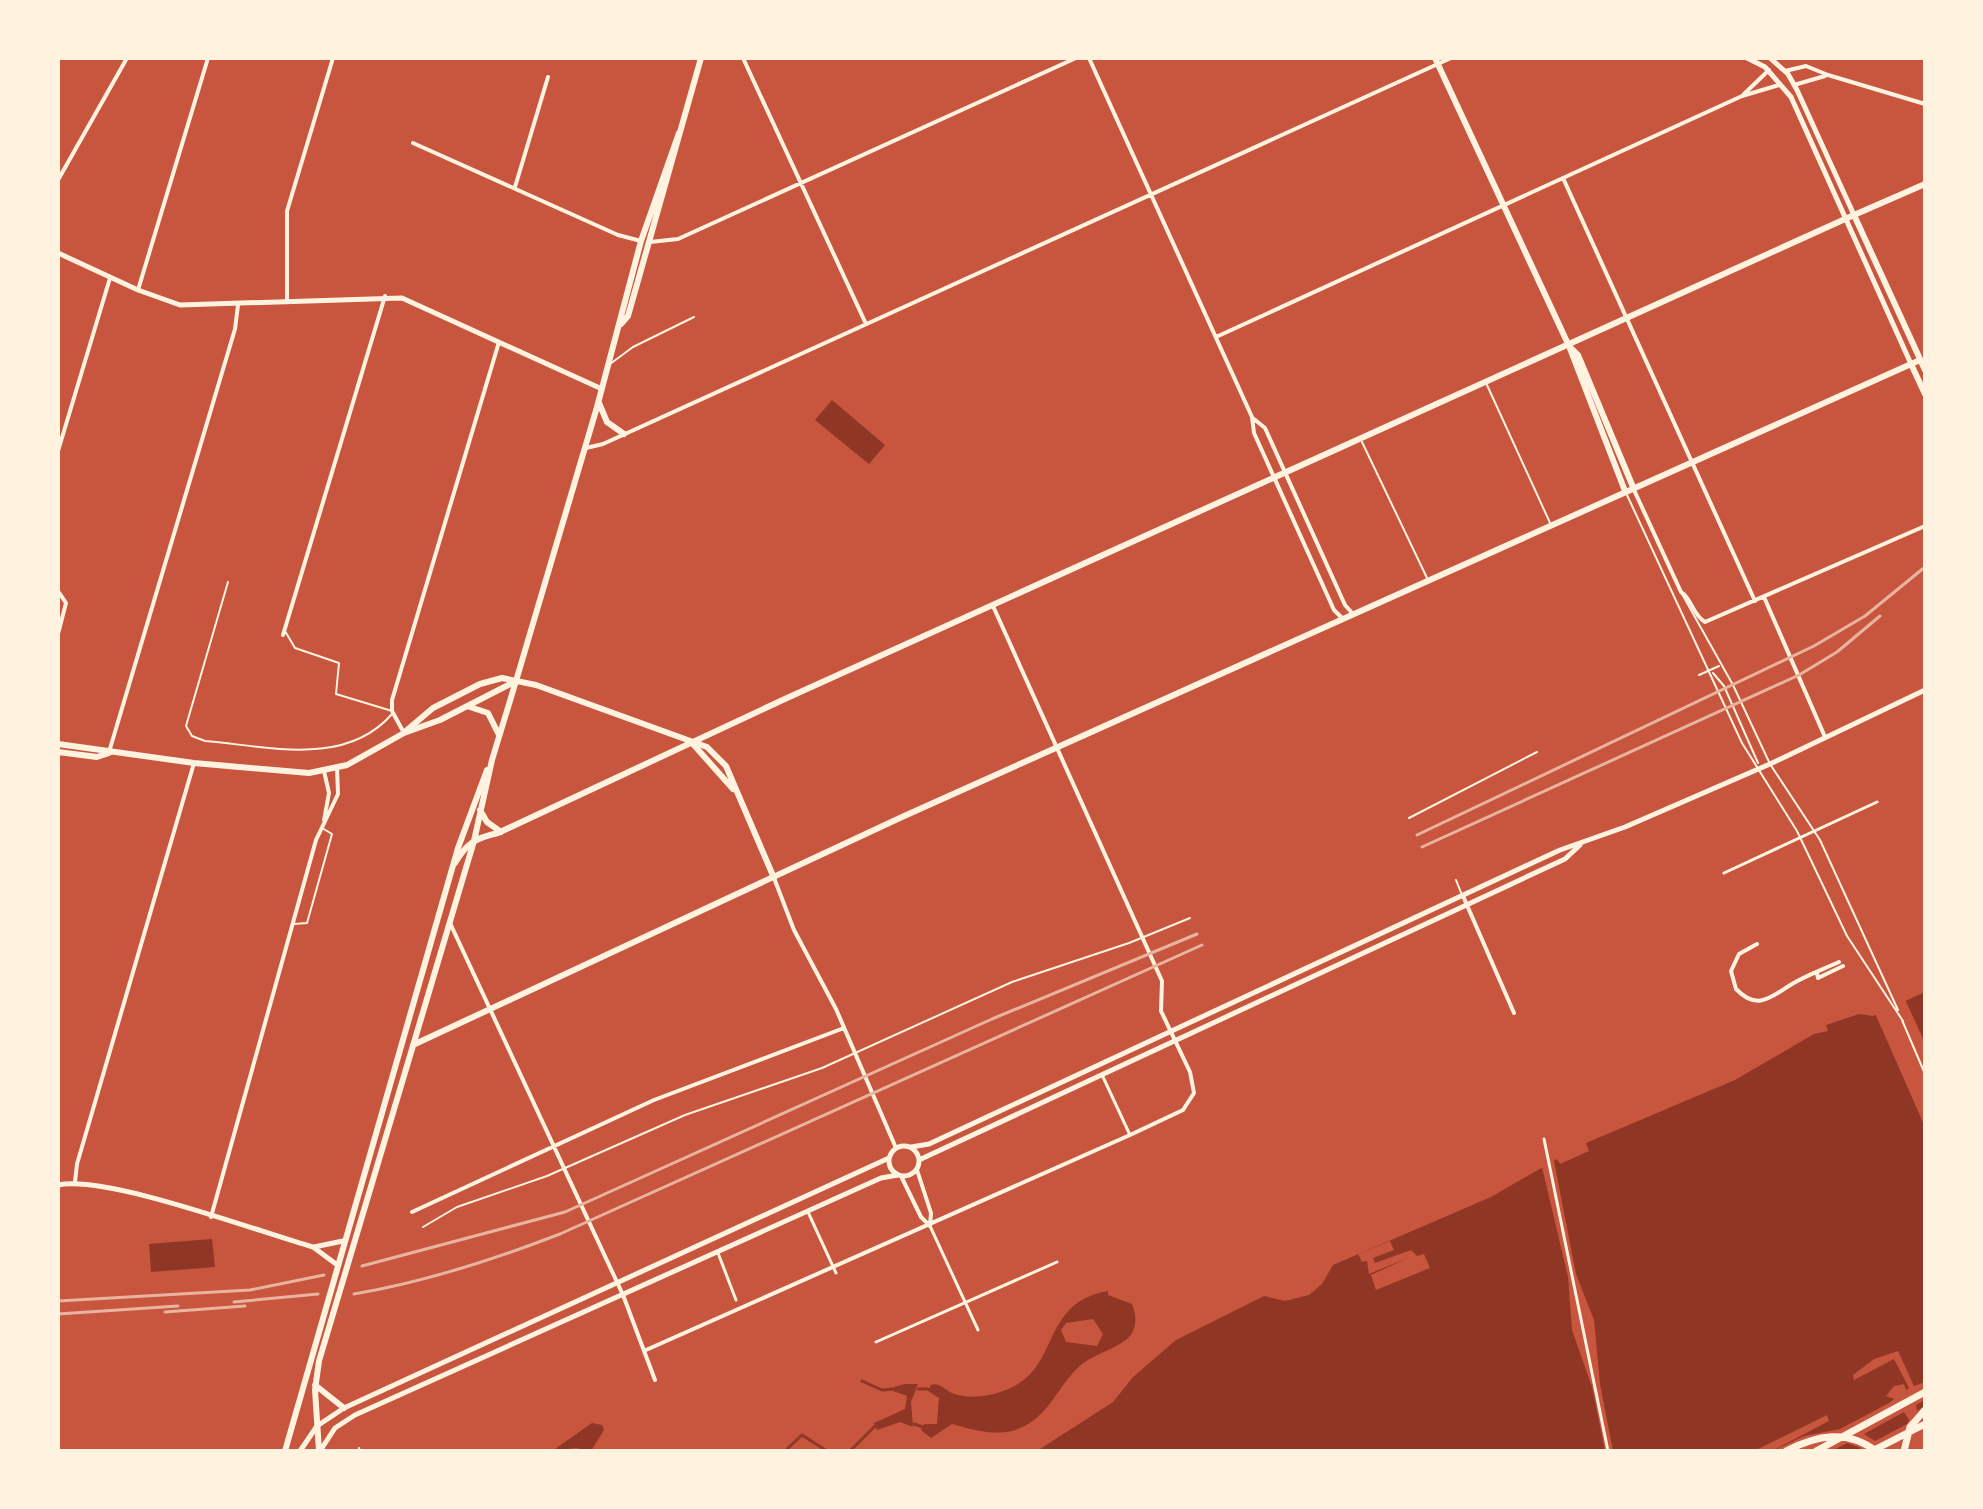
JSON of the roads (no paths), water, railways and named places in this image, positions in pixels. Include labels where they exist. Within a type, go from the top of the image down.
[{"type":"highway","points":[[1816,1451],[1925,1392]]},
{"type":"highway","points":[[1904,1451],[1910,1427],[1925,1410]]},
{"type":"highway","points":[[1786,1451],[1812,1440],[1834,1436],[1860,1441],[1874,1451],[1925,1424]]},
{"type":"main road","points":[[621,324],[628,316],[651,242],[701,58]]},
{"type":"main road","points":[[1438,60],[1569,346],[1625,491]]},
{"type":"main road","points":[[320,1451],[315,1385],[332,1314],[474,841],[492,760],[599,403],[641,241],[679,133]]},
{"type":"main road","points":[[455,863],[465,846],[474,841],[501,832],[1925,184]]},
{"type":"main road","points":[[1854,215],[1925,370]]},
{"type":"main road","points":[[1569,346],[1578,355],[1633,487]]},
{"type":"main road","points":[[413,1045],[1058,747],[1922,358]]},
{"type":"main road","points":[[1911,364],[1925,394]]},
{"type":"main road","points":[[599,403],[607,422],[624,434]]},
{"type":"main road","points":[[404,733],[429,711],[498,678],[516,681],[693,744],[733,789],[774,878]]},
{"type":"main road","points":[[58,744],[98,747],[109,753],[285,773],[324,771],[337,768],[516,681]]},
{"type":"main road","points":[[467,706],[490,714],[499,735]]},
{"type":"main road","points":[[58,752],[97,757],[109,753]]},
{"type":"main road","points":[[285,1451],[335,1260],[468,817],[492,760]]},
{"type":"main road","points":[[480,810],[487,822],[501,832]]},
{"type":"main road","points":[[315,1385],[344,1408]]},
{"type":"street","points":[[58,180],[127,58]]},
{"type":"street","points":[[138,290],[208,58]]},
{"type":"street","points":[[287,302],[287,211],[333,58]]},
{"type":"street","points":[[743,58],[866,324]]},
{"type":"street","points":[[413,143],[618,235],[651,242],[678,239],[1076,58]]},
{"type":"street","points":[[1089,58],[1252,417],[1254,433],[1275,480],[1334,610],[1342,618]]},
{"type":"street","points":[[586,448],[624,434],[866,324],[1438,60],[1451,58]]},
{"type":"street","points":[[1747,58],[1769,70],[1784,85],[1911,364]]},
{"type":"street","points":[[1770,58],[1785,71],[1794,85],[1854,215]]},
{"type":"street","points":[[1742,96],[1769,70],[1785,71],[1806,66],[1925,104]]},
{"type":"street","points":[[1216,337],[1742,96],[1828,75]]},
{"type":"street","points":[[515,187],[548,77]]},
{"type":"street","points":[[1563,178],[1630,319],[1755,601]]},
{"type":"street","points":[[58,253],[138,290],[180,305],[238,305],[385,296],[412,301],[603,389]]},
{"type":"street","points":[[58,451],[110,278]]},
{"type":"street","points":[[284,632],[385,296]]},
{"type":"street","points":[[109,753],[235,329],[238,305]]},
{"type":"street","points":[[404,733],[393,712],[393,697],[499,342]]},
{"type":"street","points":[[1252,417],[1265,428],[1345,605],[1353,614]]},
{"type":"street","points":[[1633,487],[1681,592],[1701,620],[1712,619],[1755,601],[1925,526]]},
{"type":"street","points":[[58,591],[66,603],[58,634]]},
{"type":"street","points":[[1764,597],[1825,737]]},
{"type":"street","points":[[646,1350],[834,1271],[1183,1110],[1194,1089],[1161,1011],[1162,981],[993,606]]},
{"type":"street","points":[[896,1148],[929,1144],[1560,850],[1581,844],[1770,764],[1925,690]]},
{"type":"street","points":[[75,1182],[77,1164],[194,763]]},
{"type":"street","points":[[322,827],[338,794],[337,768]]},
{"type":"street","points":[[211,1217],[322,827],[329,793],[324,771]]},
{"type":"street","points":[[1724,873],[1877,802]]},
{"type":"street","points":[[919,1160],[1103,1077],[1565,859],[1581,844]]},
{"type":"street","points":[[774,878],[794,930],[844,1028],[896,1148]]},
{"type":"street","points":[[1463,896],[1514,1013]]},
{"type":"street","points":[[449,921],[623,1295],[655,1380]]},
{"type":"street","points":[[1757,944],[1741,952],[1731,973],[1734,987],[1754,1000],[1783,993],[1790,986],[1841,964]]},
{"type":"street","points":[[412,1212],[654,1100],[844,1028]]},
{"type":"street","points":[[1103,1077],[1130,1135]]},
{"type":"street","points":[[1544,1139],[1608,1451]]},
{"type":"street","points":[[911,1147],[919,1160],[917,1170],[931,1213],[930,1226]]},
{"type":"street","points":[[300,1451],[319,1424],[344,1408],[889,1158],[896,1148]]},
{"type":"street","points":[[889,1158],[891,1168],[899,1175],[921,1217],[930,1226],[978,1330]]},
{"type":"street","points":[[320,1451],[335,1428],[355,1415],[881,1178],[909,1176],[917,1170]]},
{"type":"street","points":[[58,1185],[75,1182],[95,1184],[313,1247],[335,1260]]},
{"type":"street","points":[[808,1212],[834,1271]]},
{"type":"street","points":[[313,1247],[343,1241]]},
{"type":"street","points":[[718,1253],[736,1300]]},
{"type":"street","points":[[876,1342],[1057,1262]]},
{"type":"lane","points":[[609,365],[633,347],[694,317]]},
{"type":"lane","points":[[1486,384],[1551,525]]},
{"type":"lane","points":[[1362,441],[1428,580]]},
{"type":"lane","points":[[1625,491],[1742,743],[1797,831],[1847,936],[1903,1021]]},
{"type":"lane","points":[[228,582],[186,726],[192,736],[201,740],[319,751],[364,737],[378,729],[393,712],[336,694],[339,663],[295,648],[284,632]]},
{"type":"lane","points":[[1681,592],[1770,764],[1820,840],[1925,1074]]},
{"type":"lane","points":[[1699,675],[1720,665]]},
{"type":"lane","points":[[1710,670],[1724,686],[1759,768]]},
{"type":"lane","points":[[1409,818],[1537,752]]},
{"type":"lane","points":[[293,924],[307,923],[330,846],[331,833],[322,827]]},
{"type":"lane","points":[[1456,880],[1463,896]]},
{"type":"lane","points":[[423,1227],[457,1207],[582,1162],[685,1115],[790,1081],[1022,978],[1129,943],[1190,918]]},
{"type":"waterway","points":[[862,1381],[882,1390],[893,1389]]},
{"type":"waterway","points":[[918,1389],[928,1389]]},
{"type":"waterway","points":[[914,1424],[923,1427]]},
{"type":"waterway","points":[[850,1451],[875,1426]]},
{"type":"waterway","points":[[785,1451],[802,1435],[827,1451]]},
{"type":"railway","points":[[1417,835],[1814,646],[1865,616],[1925,567]]},
{"type":"railway","points":[[1422,847],[1799,675],[1837,652],[1880,616]]},
{"type":"railway","points":[[362,1266],[565,1212],[992,1019],[1197,934]]},
{"type":"railway","points":[[354,1294],[458,1269],[560,1234],[1202,945]]},
{"type":"railway","points":[[58,1301],[250,1290],[324,1275]]},
{"type":"railway","points":[[234,1302],[318,1294]]},
{"type":"railway","points":[[58,1314],[178,1306]]},
{"type":"railway","points":[[165,1312],[245,1306]]}]
